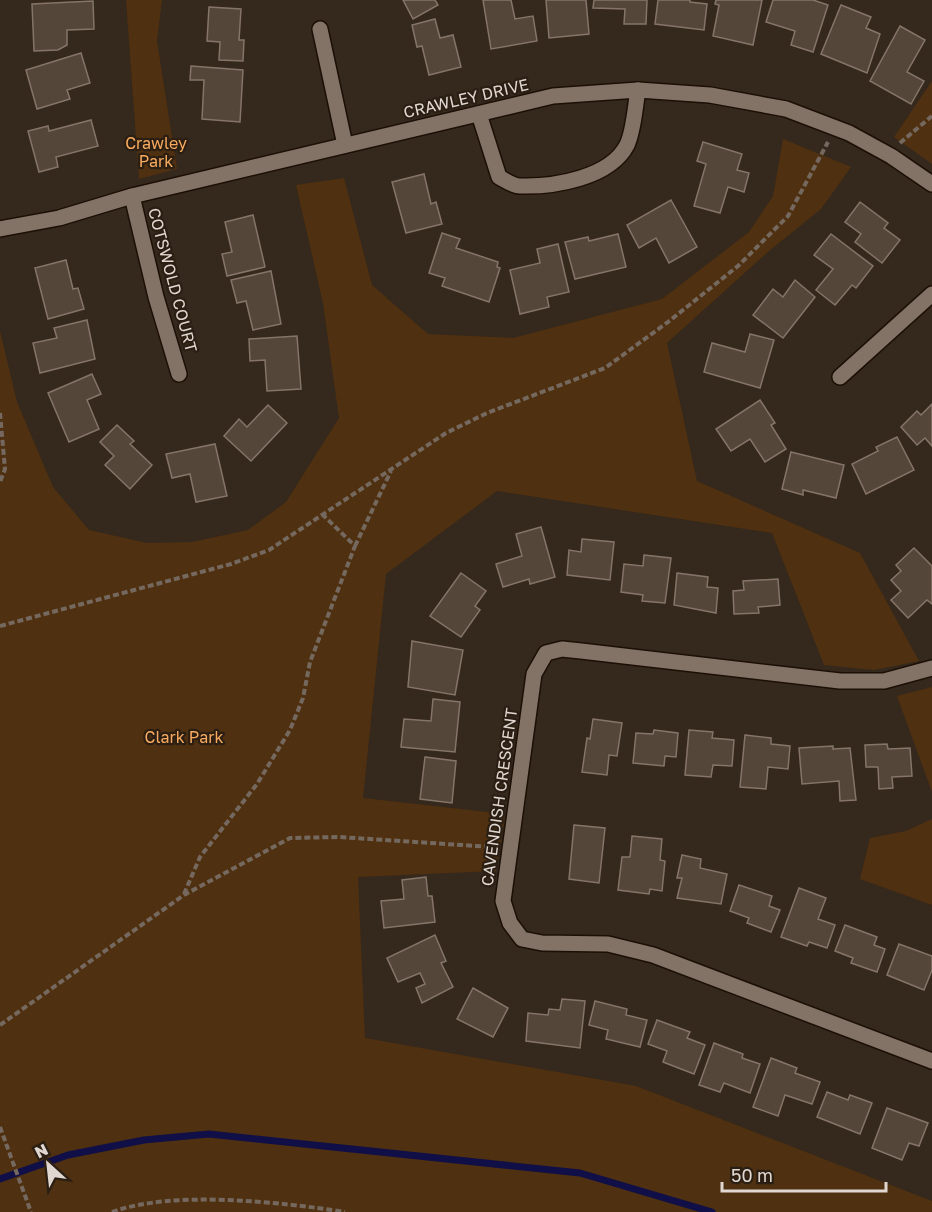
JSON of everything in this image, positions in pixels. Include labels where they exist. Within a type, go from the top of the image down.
[{"type":"street","points":[[320,29],[345,145]]},
{"type":"street","points":[[479,114],[499,177],[518,186],[573,181],[601,171],[617,159],[628,143],[638,90]]},
{"type":"street","name":"CRAWLEY DRIVE","points":[[0,229],[59,218],[132,196],[553,96],[638,90],[710,95],[786,109],[835,128],[891,156],[932,184]]},
{"type":"street","name":"COTSWOLD COURT","points":[[132,196],[156,297],[179,374]]},
{"type":"street","points":[[840,377],[932,294]]},
{"type":"street","name":"CAVENDISH CRESCENT","points":[[932,668],[884,681],[840,681],[562,649],[546,653],[534,674],[503,901],[510,923],[522,939],[542,943],[608,944],[653,955],[932,1060]]},
{"type":"path","points":[[891,156],[901,142],[932,116]]},
{"type":"path","points":[[0,626],[231,564],[269,550],[446,433],[487,413],[605,368],[668,322],[738,266],[788,216],[802,195],[835,128]]},
{"type":"path","points":[[0,413],[4,469],[0,482]]},
{"type":"path","points":[[184,894],[200,857],[257,784],[290,730],[303,698],[310,662],[355,546],[392,470]]},
{"type":"path","points":[[322,515],[355,546]]},
{"type":"path","points":[[0,1025],[184,894],[290,838],[339,837],[511,848]]},
{"type":"path","points":[[0,1127],[31,1212]]},
{"type":"path","points":[[112,1212],[127,1206],[171,1200],[284,1205],[345,1212]]},
{"type":"green space","name":"Crawley Park","points":[[126,0],[162,0],[157,41],[177,169],[139,179]]},
{"type":"green space","points":[[932,81],[932,164],[894,137]]},
{"type":"green space","name":"Clark Park","points":[[783,139],[851,167],[821,209],[769,251],[667,343],[697,481],[860,553],[919,661],[874,670],[824,665],[772,533],[497,491],[386,574],[363,798],[505,814],[496,871],[358,877],[365,1038],[636,1086],[932,1201],[932,1212],[0,1212],[0,331],[17,402],[53,487],[89,530],[147,543],[192,542],[248,530],[286,502],[339,418],[323,303],[296,185],[344,178],[372,285],[428,334],[513,338],[662,299],[749,232],[773,196]]},
{"type":"green space","points":[[932,687],[932,792],[897,696]]},
{"type":"green space","points":[[932,819],[932,905],[860,879],[870,838],[906,831]]},
{"type":"building","points":[[403,0],[435,0],[438,5],[413,19]]},
{"type":"building","points":[[483,0],[511,0],[515,19],[533,16],[537,41],[491,49]]},
{"type":"building","points":[[546,0],[586,0],[589,34],[549,38]]},
{"type":"building","points":[[594,0],[647,0],[646,24],[624,24],[625,9],[593,8]]},
{"type":"building","points":[[658,0],[690,0],[690,2],[707,4],[704,30],[655,24]]},
{"type":"building","points":[[716,0],[762,0],[753,45],[713,36],[719,5],[715,4]]},
{"type":"building","points":[[773,0],[813,0],[828,5],[813,52],[791,45],[795,31],[766,22]]},
{"type":"building","points":[[93,1],[94,29],[67,30],[67,45],[58,50],[34,51],[32,4]]},
{"type":"building","points":[[841,5],[871,17],[866,28],[880,34],[867,73],[821,54]]},
{"type":"building","points":[[209,7],[241,9],[239,40],[244,40],[243,61],[219,60],[220,42],[207,41]]},
{"type":"building","points":[[435,19],[440,38],[453,35],[461,67],[429,75],[422,46],[417,47],[412,25]]},
{"type":"building","points":[[900,26],[925,40],[907,72],[924,81],[911,104],[870,81]]},
{"type":"building","points":[[81,53],[90,83],[67,90],[70,99],[37,109],[26,70]]},
{"type":"building","points":[[191,66],[243,70],[240,122],[202,119],[204,80],[190,80]]},
{"type":"building","points":[[91,120],[98,146],[56,157],[58,167],[39,172],[28,131],[48,126],[49,131]]},
{"type":"building","points":[[703,142],[742,154],[737,170],[749,173],[744,192],[728,187],[720,213],[694,206],[706,164],[697,161]]},
{"type":"building","points":[[424,174],[431,204],[436,202],[442,224],[406,233],[392,182]]},
{"type":"building","points":[[671,200],[697,247],[669,263],[656,238],[639,248],[627,225]]},
{"type":"building","points":[[860,202],[888,223],[884,228],[900,240],[882,263],[855,242],[861,234],[845,222]]},
{"type":"building","points":[[253,215],[265,267],[227,276],[222,254],[232,252],[225,222]]},
{"type":"building","points":[[442,233],[460,239],[456,248],[498,262],[497,267],[500,268],[489,302],[442,286],[445,278],[429,273]]},
{"type":"building","points":[[618,234],[626,267],[575,279],[565,242],[588,237],[589,241]]},
{"type":"building","points":[[831,234],[873,266],[856,288],[852,285],[835,305],[816,290],[833,269],[814,255]]},
{"type":"building","points":[[558,244],[569,292],[547,297],[549,307],[520,314],[510,270],[540,263],[537,249]]},
{"type":"building","points":[[66,260],[73,289],[78,288],[84,309],[48,319],[35,268]]},
{"type":"building","points":[[271,271],[281,324],[253,330],[246,301],[237,303],[231,280]]},
{"type":"building","points":[[795,280],[815,297],[783,338],[753,315],[773,289],[783,297]]},
{"type":"building","points":[[87,320],[95,359],[40,373],[33,343],[57,338],[54,328]]},
{"type":"building","points":[[750,334],[774,340],[760,388],[704,372],[712,343],[745,352]]},
{"type":"building","points":[[297,336],[301,389],[267,391],[265,360],[250,361],[249,339]]},
{"type":"building","points":[[92,374],[101,394],[87,400],[99,429],[69,442],[48,393]]},
{"type":"building","points":[[760,400],[775,423],[771,425],[786,449],[765,462],[750,439],[731,451],[716,429]]},
{"type":"building","points":[[932,404],[932,446],[925,438],[917,445],[901,427],[917,411],[921,415]]},
{"type":"building","points":[[268,405],[287,423],[251,461],[224,436],[239,419],[247,427]]},
{"type":"building","points":[[117,425],[134,441],[130,444],[152,465],[130,489],[105,465],[114,456],[100,442]]},
{"type":"building","points":[[897,437],[914,470],[866,494],[852,464],[878,451],[876,447]]},
{"type":"building","points":[[215,444],[227,496],[196,502],[190,474],[172,478],[166,454]]},
{"type":"building","points":[[791,452],[844,465],[836,498],[803,490],[803,495],[782,489]]},
{"type":"building","points":[[541,527],[555,577],[530,584],[529,579],[503,587],[496,564],[522,556],[516,534]]},
{"type":"building","points":[[582,539],[614,542],[610,580],[567,575],[569,550],[581,552]]},
{"type":"building","points":[[914,548],[932,566],[932,604],[927,600],[908,618],[891,600],[901,591],[891,580],[901,571],[896,565]]},
{"type":"building","points":[[644,555],[671,558],[665,603],[642,601],[643,595],[621,592],[624,564],[643,566]]},
{"type":"building","points":[[461,573],[486,591],[475,606],[480,610],[461,637],[430,616]]},
{"type":"building","points":[[677,573],[708,577],[707,587],[718,588],[716,613],[674,605]]},
{"type":"building","points":[[778,579],[780,605],[758,607],[759,613],[734,614],[733,591],[744,590],[743,581]]},
{"type":"building","points":[[412,641],[463,650],[455,695],[408,687]]},
{"type":"building","points":[[433,699],[460,702],[455,752],[401,747],[404,719],[431,721]]},
{"type":"building","points":[[593,719],[622,723],[617,756],[609,755],[607,775],[582,772],[587,738],[590,739]]},
{"type":"building","points":[[654,730],[678,733],[676,757],[665,756],[664,766],[633,763],[636,733],[653,734]]},
{"type":"building","points":[[689,730],[713,732],[712,738],[734,740],[732,766],[713,765],[711,777],[685,775]]},
{"type":"building","points":[[745,735],[771,738],[771,744],[790,746],[788,769],[768,767],[766,789],[740,787]]},
{"type":"building","points":[[887,744],[888,749],[910,748],[912,776],[892,777],[893,788],[879,789],[878,767],[866,767],[865,745]]},
{"type":"building","points":[[833,746],[833,749],[850,748],[856,800],[840,801],[839,781],[802,784],[799,748]]},
{"type":"building","points":[[425,757],[456,761],[452,803],[420,799]]},
{"type":"building","points":[[574,825],[605,828],[599,883],[569,879]]},
{"type":"building","points":[[632,836],[662,839],[660,860],[665,861],[662,891],[650,889],[649,894],[618,890],[622,857],[630,857]]},
{"type":"building","points":[[682,855],[701,859],[700,868],[727,874],[721,904],[677,898],[682,878],[677,878]]},
{"type":"building","points":[[426,877],[428,896],[432,896],[435,922],[384,928],[381,901],[404,899],[402,880]]},
{"type":"building","points":[[739,885],[772,896],[769,906],[780,910],[771,932],[747,923],[749,918],[730,911]]},
{"type":"building","points":[[799,888],[826,898],[818,919],[835,925],[827,948],[809,942],[807,946],[781,937]]},
{"type":"building","points":[[845,925],[877,937],[874,945],[885,949],[877,972],[851,963],[853,958],[835,951]]},
{"type":"building","points":[[435,935],[446,961],[441,963],[453,987],[422,1003],[416,988],[425,984],[420,973],[398,982],[387,958]]},
{"type":"building","points":[[899,944],[932,956],[932,970],[924,990],[887,975]]},
{"type":"building","points":[[473,988],[508,1008],[493,1037],[457,1019]]},
{"type":"building","points":[[562,999],[585,1001],[580,1048],[526,1041],[528,1013],[548,1015],[549,1009],[560,1010]]},
{"type":"building","points":[[595,1001],[627,1009],[626,1015],[647,1020],[640,1047],[606,1039],[608,1030],[589,1025]]},
{"type":"building","points":[[657,1020],[690,1032],[687,1038],[705,1045],[694,1074],[663,1062],[667,1051],[648,1044]]},
{"type":"building","points":[[714,1043],[743,1054],[742,1058],[760,1064],[750,1093],[724,1083],[720,1092],[699,1085]]},
{"type":"building","points":[[771,1058],[797,1068],[795,1073],[820,1082],[812,1104],[785,1095],[778,1116],[753,1107]]},
{"type":"building","points":[[827,1092],[848,1100],[850,1095],[872,1103],[860,1134],[817,1117]]},
{"type":"building","points":[[887,1108],[928,1123],[919,1146],[909,1143],[902,1160],[872,1148]]},
{"type":"waterway","points":[[0,1179],[68,1155],[144,1140],[209,1134],[580,1173],[712,1212]]}]
